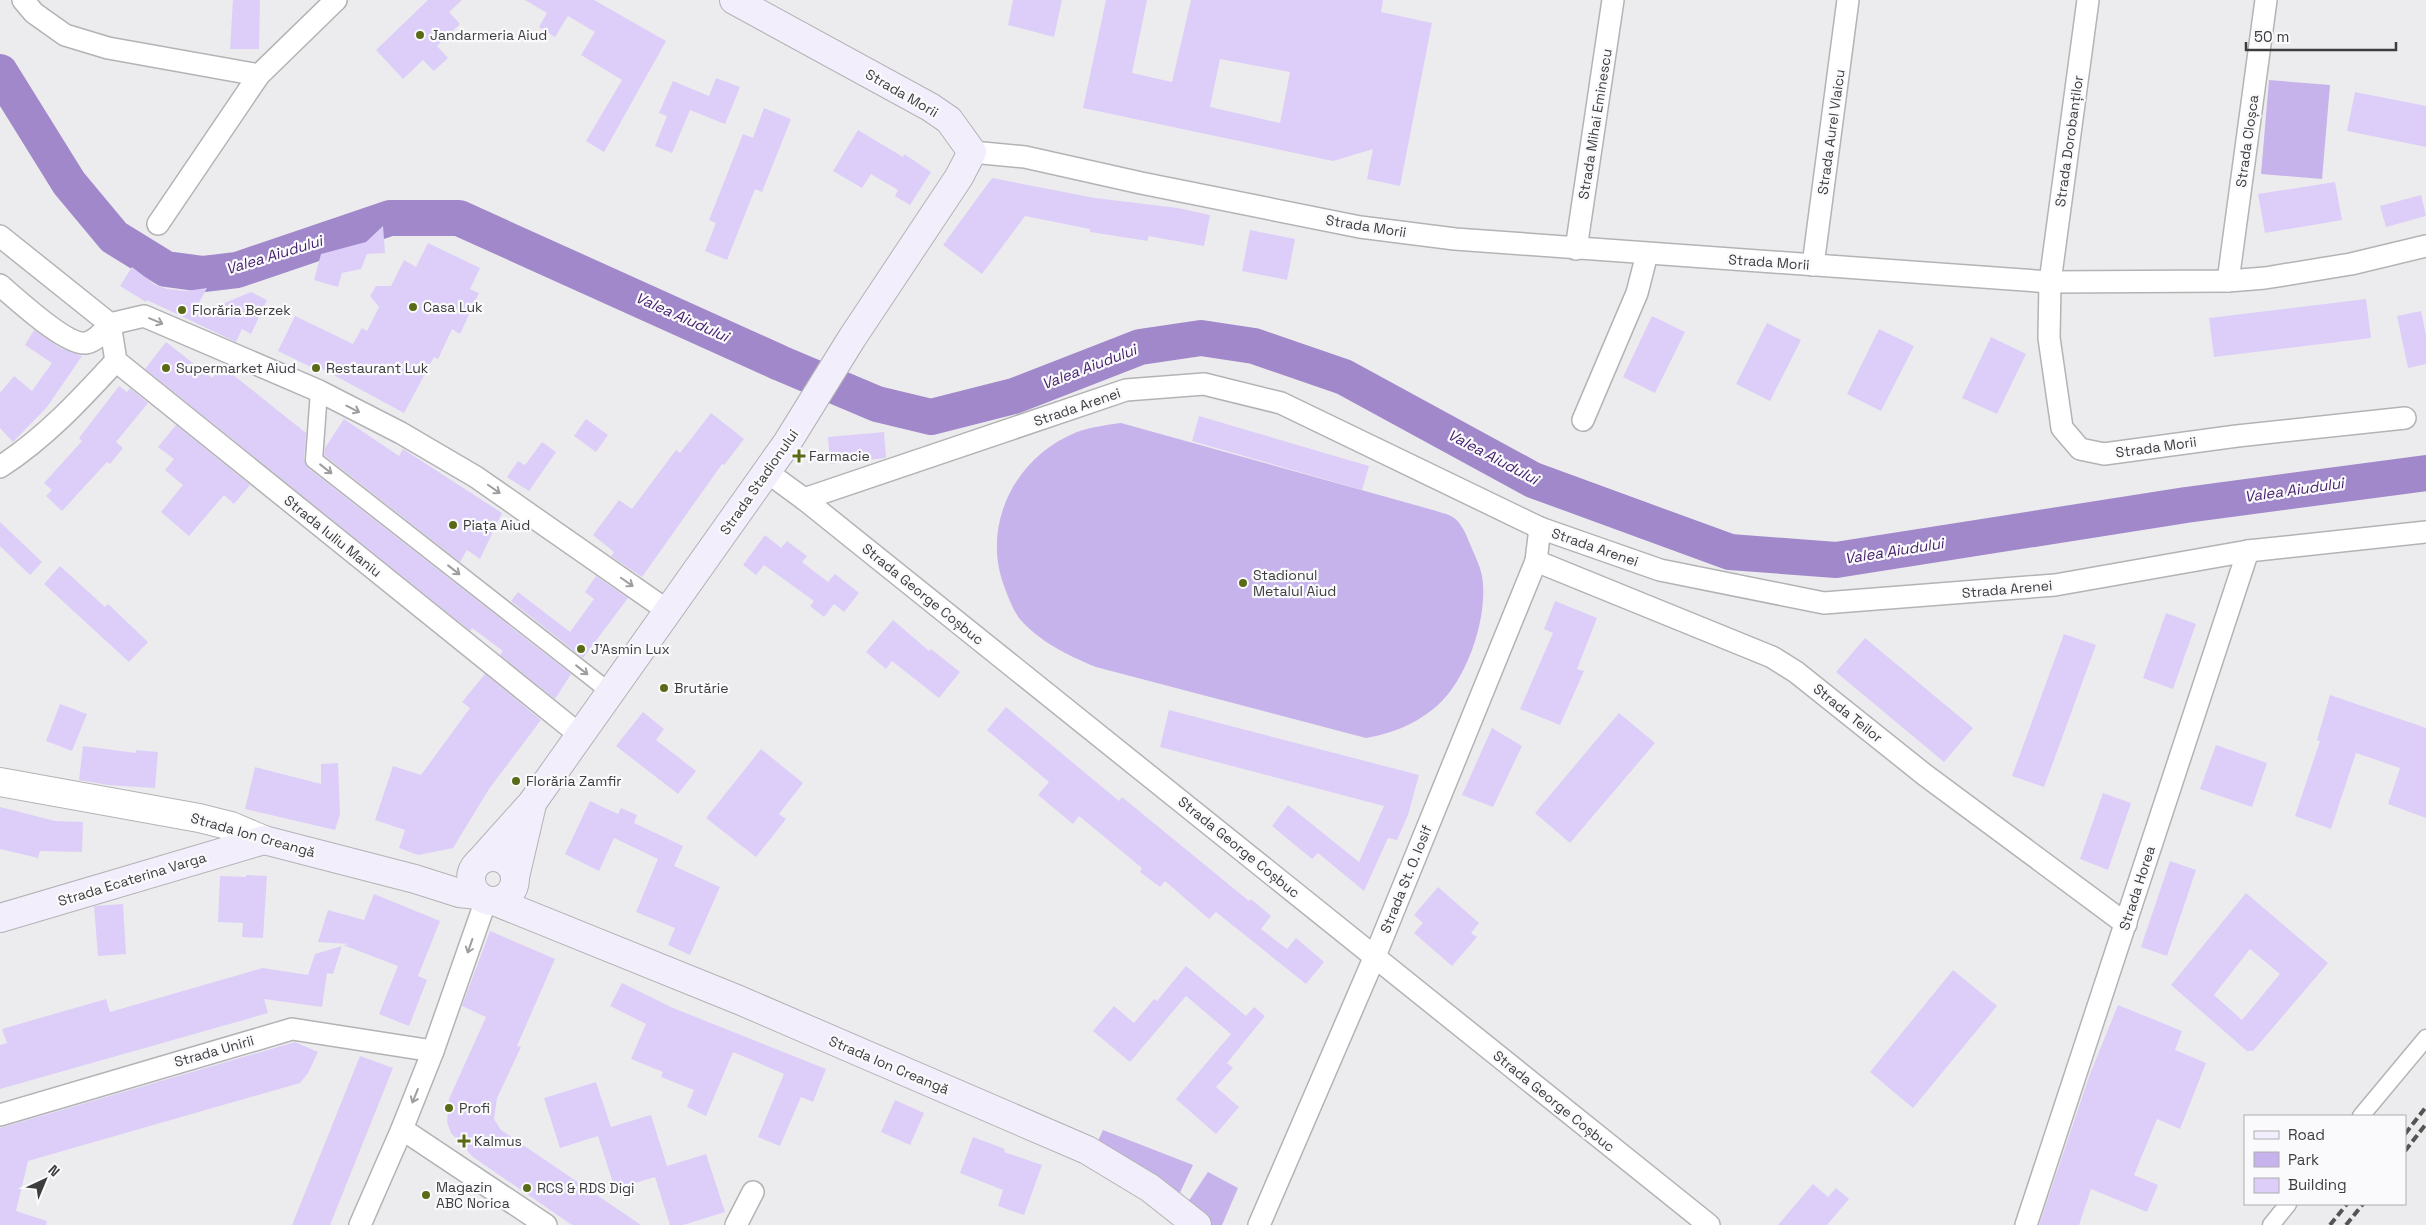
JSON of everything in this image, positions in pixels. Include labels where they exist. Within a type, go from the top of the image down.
[{"type":"main road","name":"Strada Morii","points":[[734,0],[949,120],[972,152]]},
{"type":"main road","name":"Strada Stadionului","points":[[477,863],[532,802],[788,443],[852,338],[959,176],[972,152]]},
{"type":"main road","name":"Strada Stadionului","points":[[515,879],[532,802]]},
{"type":"main road","name":"Strada Ion Creangă","points":[[264,840],[486,899],[568,930],[748,1004],[1086,1150],[1150,1188],[1197,1225]]},
{"type":"main road","name":"Strada Ecaterina Varga","points":[[0,918],[264,840]]},
{"type":"main road","points":[[494,857],[502,859],[513,870],[515,879],[507,894],[486,899],[471,883],[471,876],[477,863],[494,857]]},
{"type":"main road","name":"Strada Ion Creangă","points":[[415,879],[477,863]]},
{"type":"main road","name":"Strada Ion Creangă","points":[[515,879],[568,930]]},
{"type":"street","points":[[23,0],[34,14],[65,35],[108,48],[259,75]]},
{"type":"street","points":[[158,224],[259,75],[336,0]]},
{"type":"street","name":"Strada Mihai Eminescu","points":[[1576,249],[1614,0]]},
{"type":"street","name":"Strada Aurel Vlaicu","points":[[1813,265],[1848,0]]},
{"type":"street","name":"Strada Dorobanților","points":[[2050,282],[2088,0]]},
{"type":"street","name":"Strada Cloșca","points":[[2228,281],[2266,0]]},
{"type":"street","name":"Strada Morii","points":[[972,152],[1025,157],[1169,189],[1360,227],[1455,239],[2050,282],[2228,281],[2301,273],[2426,246]]},
{"type":"street","points":[[0,236],[110,324],[116,361],[65,415],[40,437],[0,466]]},
{"type":"street","points":[[1583,420],[1637,293],[1647,254]]},
{"type":"street","name":"Strada Morii","points":[[2050,282],[2049,338],[2062,428],[2080,449],[2104,454],[2237,436],[2405,418]]},
{"type":"street","points":[[0,285],[49,325],[69,338],[84,343],[96,339],[110,324],[144,316],[319,392],[401,433],[476,477],[668,611]]},
{"type":"street","name":"Strada Iuliu Maniu","points":[[116,361],[580,735]]},
{"type":"street","name":"Strada Arenei","points":[[804,499],[1126,390],[1204,384],[1282,403],[1540,528],[1660,570],[1824,604],[2055,585],[2248,551],[2426,532]]},
{"type":"street","points":[[319,392],[314,460],[610,692]]},
{"type":"street","name":"Strada George Coșbuc","points":[[767,472],[804,499],[1709,1225]]},
{"type":"street","name":"Strada St. O. Iosif","points":[[1259,1225],[1375,956],[1536,561],[1540,528]]},
{"type":"street","name":"Strada Horea","points":[[2026,1225],[2248,551]]},
{"type":"street","name":"Strada Teilor","points":[[1536,561],[1772,657],[1796,672],[1925,775],[2126,924]]},
{"type":"street","name":"Strada Ion Creangă","points":[[0,782],[199,818],[231,826],[264,840]]},
{"type":"street","points":[[360,1225],[433,1051],[486,899]]},
{"type":"street","name":"Strada Unirii","points":[[0,1115],[292,1029],[433,1051]]},
{"type":"street","points":[[2362,1115],[2426,1038]]},
{"type":"street","points":[[402,1128],[546,1225]]},
{"type":"street","points":[[736,1225],[753,1192]]},
{"type":"street","points":[[2271,1225],[2287,1205]]},
{"type":"green space","points":[[2269,80],[2330,85],[2322,179],[2261,174]]},
{"type":"green space","name":"Stadionul Metalul Aiud","points":[[1121,423],[1433,510],[1455,518],[1465,532],[1482,576],[1482,611],[1478,630],[1465,667],[1444,699],[1425,715],[1409,724],[1384,734],[1366,738],[1096,667],[1065,653],[1035,634],[1019,618],[1014,610],[1002,580],[997,557],[997,535],[1002,513],[1010,492],[1022,473],[1038,456],[1056,443],[1082,430]]},
{"type":"green space","points":[[1103,1130],[1193,1165],[1176,1201],[1096,1145]]},
{"type":"green space","points":[[1208,1172],[1238,1188],[1222,1225],[1206,1225],[1184,1208]]},
{"type":"building","points":[[233,0],[260,0],[259,49],[230,49]]},
{"type":"building","name":"Jandarmeria Aiud","points":[[428,0],[462,0],[449,12],[460,24],[437,46],[448,58],[434,71],[423,60],[403,79],[376,50]]},
{"type":"building","points":[[525,0],[594,0],[666,41],[604,152],[586,141],[622,80],[581,55],[595,32],[568,16],[555,37],[539,27],[547,13]]},
{"type":"building","points":[[1013,0],[1062,0],[1054,37],[1008,25]]},
{"type":"building","points":[[1106,0],[1147,0],[1132,73],[1172,82],[1191,0],[1383,0],[1381,12],[1432,23],[1400,186],[1367,179],[1373,149],[1333,161],[1083,108]],"holes":[[[1220,59],[1290,72],[1280,123],[1210,107]]]},
{"type":"building","points":[[716,78],[740,87],[725,124],[690,110],[672,153],[655,146],[667,116],[659,113],[673,81],[709,96]]},
{"type":"building","points":[[2355,92],[2426,106],[2426,147],[2347,131]]},
{"type":"building","points":[[764,108],[791,119],[762,192],[755,189],[727,260],[705,251],[716,223],[709,220],[743,134],[753,138]]},
{"type":"building","points":[[858,130],[903,157],[904,154],[931,172],[910,205],[895,196],[898,190],[871,174],[862,188],[833,171]]},
{"type":"building","points":[[992,178],[1095,198],[1178,208],[1210,215],[1204,246],[1148,236],[1148,241],[1090,232],[1090,229],[1025,216],[982,274],[943,245]]},
{"type":"building","points":[[2335,182],[2342,220],[2265,233],[2258,194]]},
{"type":"building","points":[[2421,195],[2426,216],[2386,227],[2380,206]]},
{"type":"building","points":[[383,226],[385,253],[367,254],[361,269],[342,273],[338,287],[314,280],[321,254],[366,242]]},
{"type":"building","points":[[1250,230],[1295,239],[1287,280],[1242,271]]},
{"type":"building","points":[[428,243],[480,268],[470,289],[479,293],[460,334],[452,329],[438,359],[434,357],[404,413],[317,366],[315,369],[278,351],[295,316],[353,344],[362,328],[367,331],[379,307],[370,296],[376,286],[391,286],[404,260],[416,267]]},
{"type":"building","points":[[132,267],[154,284],[167,289],[186,291],[207,288],[191,317],[251,292],[267,300],[251,334],[242,329],[236,342],[147,300],[146,302],[120,286]]},
{"type":"building","points":[[2366,299],[2371,338],[2214,357],[2209,318]]},
{"type":"building","points":[[2421,311],[2426,335],[2426,364],[2408,368],[2397,316]]},
{"type":"building","points":[[1652,316],[1685,332],[1655,393],[1623,377]]},
{"type":"building","points":[[1767,323],[1801,340],[1770,401],[1736,384]]},
{"type":"building","points":[[1879,329],[1914,346],[1881,411],[1847,394]]},
{"type":"building","points":[[34,330],[60,348],[82,356],[47,407],[13,442],[0,428],[0,393],[14,376],[32,391],[52,363],[25,345]]},
{"type":"building","points":[[1991,337],[2026,354],[1997,414],[1962,398]]},
{"type":"building","points":[[166,342],[212,378],[222,366],[306,433],[304,460],[308,468],[571,674],[555,699],[500,655],[503,651],[472,628],[470,631],[145,369]]},
{"type":"building","points":[[119,386],[127,392],[130,388],[148,403],[116,442],[123,448],[110,464],[107,462],[62,511],[46,496],[52,490],[44,483],[82,441],[79,438]]},
{"type":"building","points":[[711,413],[744,439],[724,465],[722,464],[642,577],[611,556],[614,552],[593,535],[619,500],[632,509],[676,450],[680,453]]},
{"type":"building","points":[[1199,416],[1369,466],[1362,490],[1192,441]]},
{"type":"building","points":[[344,419],[399,456],[403,449],[502,513],[480,559],[467,550],[460,562],[324,455],[325,448]]},
{"type":"building","points":[[586,419],[608,435],[596,452],[574,436]]},
{"type":"building","points":[[176,425],[250,485],[234,504],[224,495],[189,536],[161,512],[183,485],[165,470],[174,459],[158,447]]},
{"type":"building","points":[[884,432],[886,458],[830,464],[828,437]]},
{"type":"building","points":[[542,442],[556,452],[529,491],[507,477],[518,461],[525,465]]},
{"type":"building","points":[[0,522],[42,562],[30,575],[0,546]]},
{"type":"building","points":[[765,535],[781,548],[787,541],[807,556],[802,562],[828,582],[835,574],[859,593],[844,612],[834,604],[824,617],[810,606],[814,601],[764,565],[756,575],[743,565]]},
{"type":"building","points":[[60,566],[105,607],[108,604],[148,642],[129,662],[44,584]]},
{"type":"building","points":[[596,576],[628,598],[583,658],[511,601],[518,592],[570,632],[594,599],[585,592]]},
{"type":"building","points":[[1555,601],[1597,618],[1577,669],[1584,671],[1560,725],[1520,709],[1553,633],[1544,629]]},
{"type":"building","points":[[2166,613],[2196,624],[2173,689],[2143,678]]},
{"type":"building","points":[[893,620],[929,651],[931,649],[960,672],[939,698],[892,661],[886,669],[866,652]]},
{"type":"building","points":[[2064,634],[2096,645],[2044,787],[2012,776]]},
{"type":"building","points":[[1865,638],[1973,728],[1944,762],[1836,672]]},
{"type":"building","points":[[485,674],[541,720],[489,789],[453,848],[418,855],[399,848],[405,830],[375,820],[393,766],[421,775],[470,708],[462,702]]},
{"type":"building","points":[[2330,695],[2426,728],[2426,818],[2388,804],[2400,768],[2356,753],[2331,829],[2295,816],[2320,741],[2317,740]]},
{"type":"building","points":[[60,704],[87,714],[72,751],[46,741]]},
{"type":"building","points":[[1006,707],[1119,801],[1122,797],[1249,901],[1251,899],[1271,916],[1261,929],[1287,949],[1296,938],[1324,962],[1306,984],[1216,912],[1209,919],[1165,881],[1160,887],[1140,872],[1142,868],[1079,816],[1073,824],[1038,795],[1049,782],[987,730]]},
{"type":"building","points":[[1169,710],[1419,775],[1408,815],[1397,840],[1388,838],[1364,891],[1318,853],[1312,859],[1272,826],[1288,805],[1359,862],[1384,806],[1160,747]]},
{"type":"building","points":[[643,712],[664,729],[656,740],[696,771],[678,794],[616,746]]},
{"type":"building","points":[[1619,713],[1655,743],[1570,843],[1535,813]]},
{"type":"building","points":[[1492,728],[1522,746],[1493,807],[1462,795]]},
{"type":"building","points":[[2216,745],[2267,763],[2252,807],[2200,789]]},
{"type":"building","points":[[83,746],[136,753],[136,750],[158,752],[155,788],[108,785],[79,780]]},
{"type":"building","points":[[761,749],[803,783],[779,814],[786,819],[756,857],[706,818]]},
{"type":"building","points":[[338,763],[340,814],[335,830],[245,809],[255,767],[321,784],[321,764]]},
{"type":"building","points":[[2103,793],[2131,803],[2108,870],[2080,859]]},
{"type":"building","points":[[590,801],[618,814],[621,808],[637,815],[634,823],[683,846],[674,866],[720,887],[690,955],[668,945],[675,928],[636,912],[658,859],[614,838],[599,871],[565,854]]},
{"type":"building","points":[[0,807],[55,821],[83,822],[82,852],[40,851],[38,858],[0,849]]},
{"type":"building","points":[[2170,861],[2196,870],[2167,956],[2141,947]]},
{"type":"building","points":[[246,875],[267,876],[263,938],[242,937],[243,923],[218,922],[220,876],[246,877]]},
{"type":"building","points":[[1438,887],[1479,923],[1471,933],[1477,937],[1452,966],[1414,933],[1423,923],[1414,915]]},
{"type":"building","points":[[2246,893],[2328,963],[2253,1051],[2247,1051],[2171,985]],"holes":[[[2250,949],[2280,974],[2242,1020],[2214,995]]]},
{"type":"building","points":[[374,894],[440,921],[418,976],[427,980],[409,1026],[379,1014],[398,966],[343,945],[350,944],[318,942],[328,910],[364,920]]},
{"type":"building","points":[[123,904],[126,954],[98,956],[94,906]]},
{"type":"building","points":[[490,931],[555,959],[517,1046],[521,1047],[497,1098],[494,1119],[501,1130],[641,1225],[572,1225],[473,1157],[451,1133],[447,1122],[449,1099],[486,1017],[462,1006]]},
{"type":"building","points":[[342,946],[333,974],[327,973],[322,1007],[264,999],[268,1013],[0,1089],[0,1045],[7,1043],[2,1029],[106,999],[110,1012],[263,968],[308,975],[315,954]]},
{"type":"building","points":[[1186,966],[1246,1016],[1254,1007],[1265,1016],[1227,1063],[1233,1068],[1216,1087],[1239,1107],[1216,1134],[1176,1099],[1231,1034],[1186,996],[1130,1062],[1093,1031],[1114,1006],[1134,1023],[1154,999],[1157,1001]]},
{"type":"building","points":[[1953,970],[1997,1006],[1913,1108],[1870,1072]]},
{"type":"building","points":[[622,983],[673,1008],[826,1069],[813,1102],[801,1097],[780,1146],[758,1137],[784,1074],[733,1052],[706,1116],[687,1107],[694,1090],[661,1077],[663,1072],[631,1059],[646,1024],[610,1006]]},
{"type":"building","points":[[2118,1005],[2182,1031],[2175,1050],[2206,1063],[2180,1129],[2157,1119],[2134,1175],[2158,1185],[2147,1212],[2091,1189],[2079,1225],[2039,1225],[2090,1074]]},
{"type":"building","points":[[295,1042],[318,1052],[308,1073],[300,1083],[28,1161],[16,1211],[47,1221],[46,1225],[0,1225],[0,1128]]},
{"type":"building","points":[[360,1056],[393,1068],[330,1225],[292,1225]]},
{"type":"building","points":[[596,1082],[611,1127],[651,1115],[667,1166],[706,1154],[725,1212],[683,1225],[670,1225],[655,1177],[615,1189],[598,1136],[560,1148],[544,1098]]},
{"type":"building","points":[[895,1100],[924,1113],[910,1145],[881,1132]]},
{"type":"building","points":[[973,1137],[1005,1149],[1004,1152],[1042,1165],[1024,1215],[998,1206],[1003,1190],[960,1173]]},
{"type":"building","points":[[1813,1184],[1828,1197],[1836,1188],[1849,1199],[1827,1225],[1778,1225]]},
{"type":"waterway","name":"Valea Aiudului","points":[[0,72],[69,183],[114,237],[166,269],[203,274],[237,270],[390,218],[459,218],[780,363],[877,404],[931,417],[1014,396],[1140,347],[1201,338],[1254,346],[1344,377],[1533,480],[1730,552],[1836,560],[2186,505],[2426,473]]},
{"type":"railway","points":[[2406,1133],[2426,1107]]},
{"type":"railway","points":[[2406,1150],[2426,1124]]},
{"type":"railway","points":[[2330,1225],[2346,1205]]},
{"type":"railway","points":[[2346,1225],[2362,1205]]},
{"type":"place","name":"Jandarmeria Aiud","points":[[420,35]]},
{"type":"place","name":"Casa Luk","points":[[413,307]]},
{"type":"place","name":"Florăria Berzek","points":[[182,310]]},
{"type":"place","name":"Supermarket Aiud","points":[[166,368]]},
{"type":"place","name":"Restaurant Luk","points":[[316,368]]},
{"type":"place","name":"Farmacie","points":[[799,456]]},
{"type":"place","name":"Piața Aiud","points":[[453,525]]},
{"type":"place","name":"Stadionul Metalul Aiud","points":[[1243,583]]},
{"type":"place","name":"J'Asmin Lux","points":[[581,649]]},
{"type":"place","name":"Brutărie","points":[[664,688]]},
{"type":"place","name":"Florăria Zamfir","points":[[516,781]]},
{"type":"place","name":"Profi","points":[[449,1108]]},
{"type":"place","name":"Kalmus","points":[[464,1141]]},
{"type":"place","name":"RCS & RDS Digi","points":[[527,1188]]},
{"type":"place","name":"Magazin ABC Norica","points":[[426,1195]]}]
